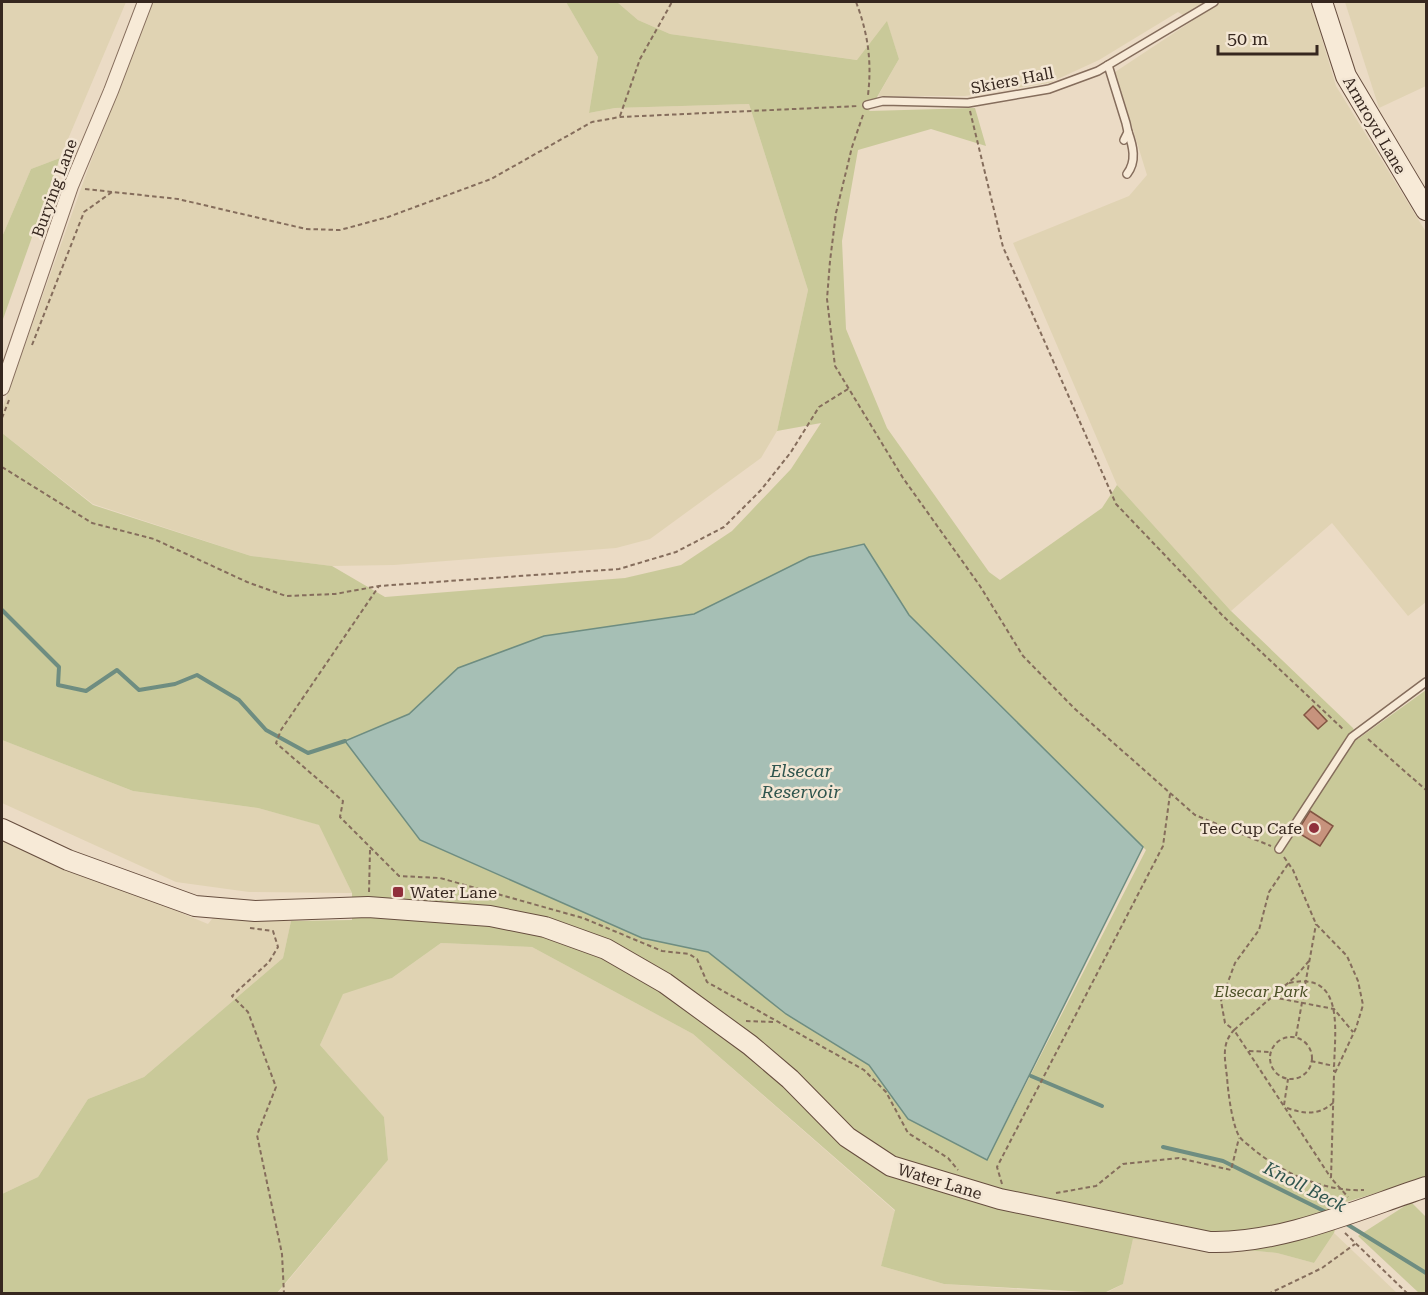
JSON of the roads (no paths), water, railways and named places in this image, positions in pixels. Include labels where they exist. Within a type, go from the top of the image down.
[{"type":"street","name":"Burying Lane","points":[[6,394],[71,186],[145,2]]},
{"type":"street","name":"Armroyd Lane","points":[[1322,2],[1346,76],[1426,210]]},
{"type":"street","name":"Water Lane","points":[[2,829],[68,860],[195,906],[255,911],[368,907],[490,915],[545,927],[606,950],[665,983],[719,1021],[790,1079],[846,1137],[891,1166],[923,1178],[1000,1199],[1210,1242],[1238,1243],[1330,1219],[1426,1187]]},
{"type":"lane","name":"Skiers Hall","points":[[867,105],[883,101],[968,103],[1049,89],[1108,65],[1214,2]]},
{"type":"lane","points":[[1108,65],[1134,152],[1133,165],[1127,174]]},
{"type":"lane","points":[[1124,140],[1128,132]]},
{"type":"lane","points":[[1279,849],[1358,730],[1426,682]]},
{"type":"water","name":"Elsecar Reservoir","points":[[864,544],[909,615],[1143,847],[987,1160],[908,1119],[869,1065],[786,1014],[708,952],[642,938],[420,840],[345,741],[409,714],[458,668],[544,636],[694,614],[809,557]]},
{"type":"waterway","points":[[2,610],[59,667],[58,685],[86,691],[117,670],[139,690],[175,684],[197,675],[239,700],[266,730],[308,753],[345,741]]},
{"type":"waterway","name":"Knoll Beck","points":[[1031,1076],[1102,1106]]},
{"type":"waterway","name":"Knoll Beck","points":[[1163,1147],[1223,1161],[1328,1213]]},
{"type":"waterway","name":"Knoll Beck","points":[[1345,1223],[1426,1273]]},
{"type":"place","name":"Tee Cup Cafe","points":[[1314,828]]},
{"type":"place","name":"Water Lane","points":[[398,892]]},
{"type":"park label","name":"Elsecar Park","points":[[1261,991]]}]
